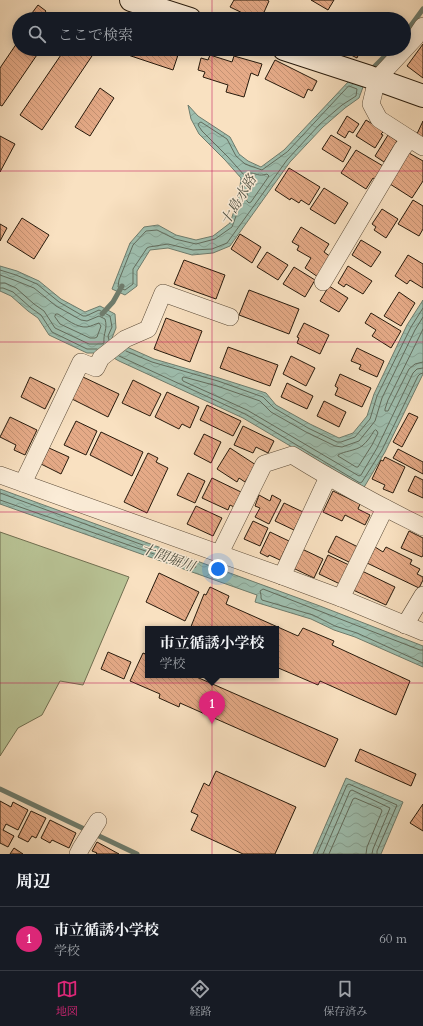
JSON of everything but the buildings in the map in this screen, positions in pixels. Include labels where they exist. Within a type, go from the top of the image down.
[{"type":"street","points":[[131,0],[168,12]]},
{"type":"street","points":[[411,41],[423,26]]},
{"type":"street","points":[[306,56],[377,79],[423,96]]},
{"type":"street","points":[[323,282],[399,156],[416,143],[379,119],[371,104],[377,79],[398,56]]},
{"type":"street","points":[[23,483],[81,362],[96,368],[100,358],[125,339],[148,329],[163,294],[230,317]]},
{"type":"street","points":[[220,553],[264,464],[292,455],[328,477],[423,527]]},
{"type":"street","points":[[0,475],[282,576],[341,598],[423,632]]},
{"type":"street","points":[[282,576],[328,477]]},
{"type":"street","points":[[341,598],[385,508]]},
{"type":"street","points":[[405,625],[423,595]]},
{"type":"street","points":[[78,854],[98,821]]},
{"type":"green space","points":[[0,532],[129,577],[83,685],[60,681],[42,715],[18,728],[0,756]]},
{"type":"water","points":[[349,81],[363,87],[359,98],[323,127],[290,162],[230,246],[213,253],[192,255],[168,248],[150,250],[137,271],[137,286],[125,295],[112,289],[130,243],[144,227],[158,225],[176,235],[196,240],[213,236],[230,223],[239,196],[241,178],[199,134],[191,119],[188,105],[198,116],[230,137],[239,154],[248,161],[261,167],[284,150]]},
{"type":"water","points":[[0,266],[17,271],[39,281],[61,299],[85,312],[100,306],[115,314],[116,328],[112,338],[127,347],[154,359],[266,393],[276,405],[339,438],[353,433],[367,416],[374,394],[407,325],[423,300],[423,374],[385,452],[363,489],[243,418],[119,361],[105,353],[87,353],[49,335],[38,318],[11,296],[0,291]]},
{"type":"water","name":"十間堀川","points":[[0,489],[320,606],[423,646],[423,667],[311,619],[255,602],[257,595],[0,504]]},
{"type":"water","points":[[346,778],[403,802],[381,854],[313,854]]},
{"type":"waterway","name":"十島水路","points":[[411,25],[423,9]]},
{"type":"waterway","name":"十島水路","points":[[373,68],[385,56]]},
{"type":"waterway","name":"十島水路","points":[[102,314],[113,302],[122,286]]},
{"type":"waterway","points":[[0,789],[137,854]]},
{"type":"place","name":"市立循誘小学校","points":[[212,724]]}]
